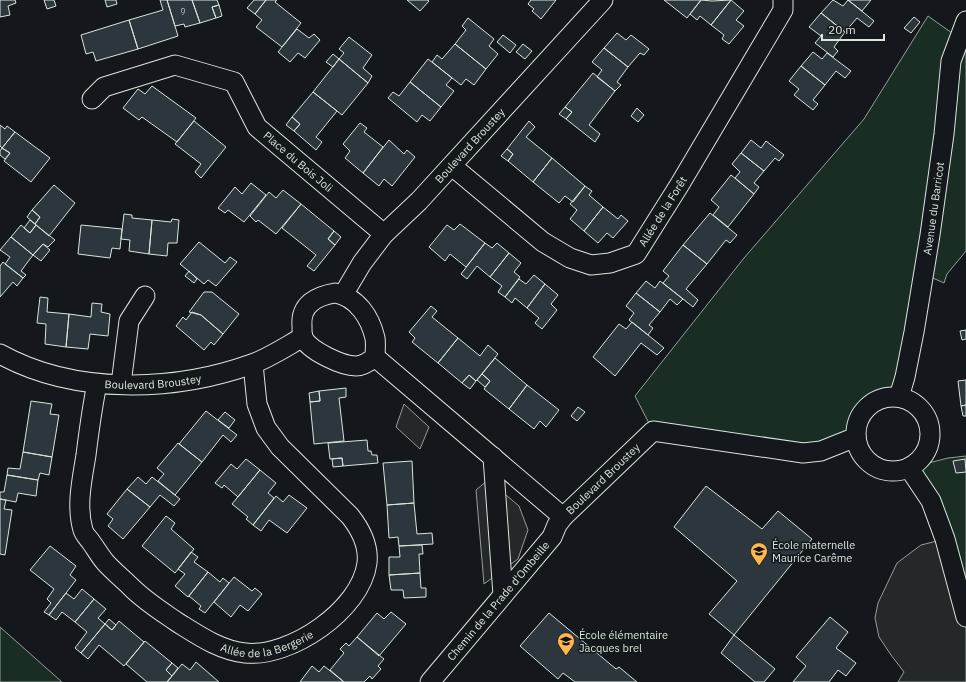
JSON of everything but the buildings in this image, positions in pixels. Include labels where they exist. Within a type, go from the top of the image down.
[{"type":"street","name":"Boulevard Broustey","points":[[343,295],[362,263],[384,234],[419,201],[452,166],[603,0]]},
{"type":"street","name":"Allée de la Forêt","points":[[452,166],[543,242],[570,258],[591,265],[610,263],[636,254],[680,184],[783,10],[783,0]]},
{"type":"street","name":"Avenue du Barricot","points":[[899,397],[905,377],[914,332],[930,235],[944,134],[951,61],[966,21]]},
{"type":"street","name":"Place du Bois Joli","points":[[92,99],[104,87],[175,65],[234,82],[257,128],[384,234]]},
{"type":"street","points":[[335,293],[343,295],[362,308],[375,338],[376,358],[357,367],[342,364],[326,357],[303,338],[301,319],[308,304],[322,295],[335,293]]},
{"type":"street","points":[[121,384],[129,321],[145,296]]},
{"type":"street","name":"Boulevard Broustey","points":[[0,354],[33,368],[72,379],[97,384],[168,383],[223,373],[253,364],[303,338]]},
{"type":"street","name":"Boulevard Broustey","points":[[376,358],[563,516],[653,431],[803,453],[821,451],[856,437]]},
{"type":"street","name":"Allée de la Bergerie","points":[[97,384],[79,500],[83,531],[106,563],[151,605],[208,642],[235,651],[246,653],[267,653],[301,640],[321,628],[340,611],[358,588],[364,576],[367,563],[367,552],[364,540],[358,527],[350,516],[280,447],[266,428],[258,404],[253,364]]},
{"type":"street","points":[[887,397],[899,397],[910,401],[920,408],[930,429],[930,441],[926,452],[919,461],[909,468],[897,472],[885,471],[874,467],[864,459],[858,448],[856,437],[857,424],[861,414],[868,406],[887,397]]},
{"type":"street","points":[[493,457],[502,595]]},
{"type":"street","points":[[909,468],[931,501],[943,532],[966,616]]},
{"type":"street","name":"Chemin de la Prade d'Ombeille","points":[[430,682],[552,537],[557,524],[563,516]]},
{"type":"green space","points":[[928,16],[959,38],[966,21],[966,251],[947,274],[944,283],[924,274],[899,397],[881,399],[868,406],[860,419],[856,437],[821,451],[653,431],[635,396],[744,258],[864,119]]},
{"type":"green space","points":[[966,456],[966,617],[909,468],[948,458]]},
{"type":"green space","points":[[0,627],[62,682],[0,682]]},
{"type":"shaded area","points":[[404,404],[429,427],[420,449],[396,427]]},
{"type":"shaded area","points":[[488,480],[519,506],[528,530],[518,559],[484,584],[476,490]]},
{"type":"shaded area","points":[[945,539],[966,617],[966,682],[898,682],[904,672],[879,637],[875,618],[878,603],[897,563],[921,545]]},
{"type":"place","name":"École maternelle Maurice Carême","points":[[759,566]]},
{"type":"place","name":"École élémentaire Jacques brel","points":[[566,656]]}]
